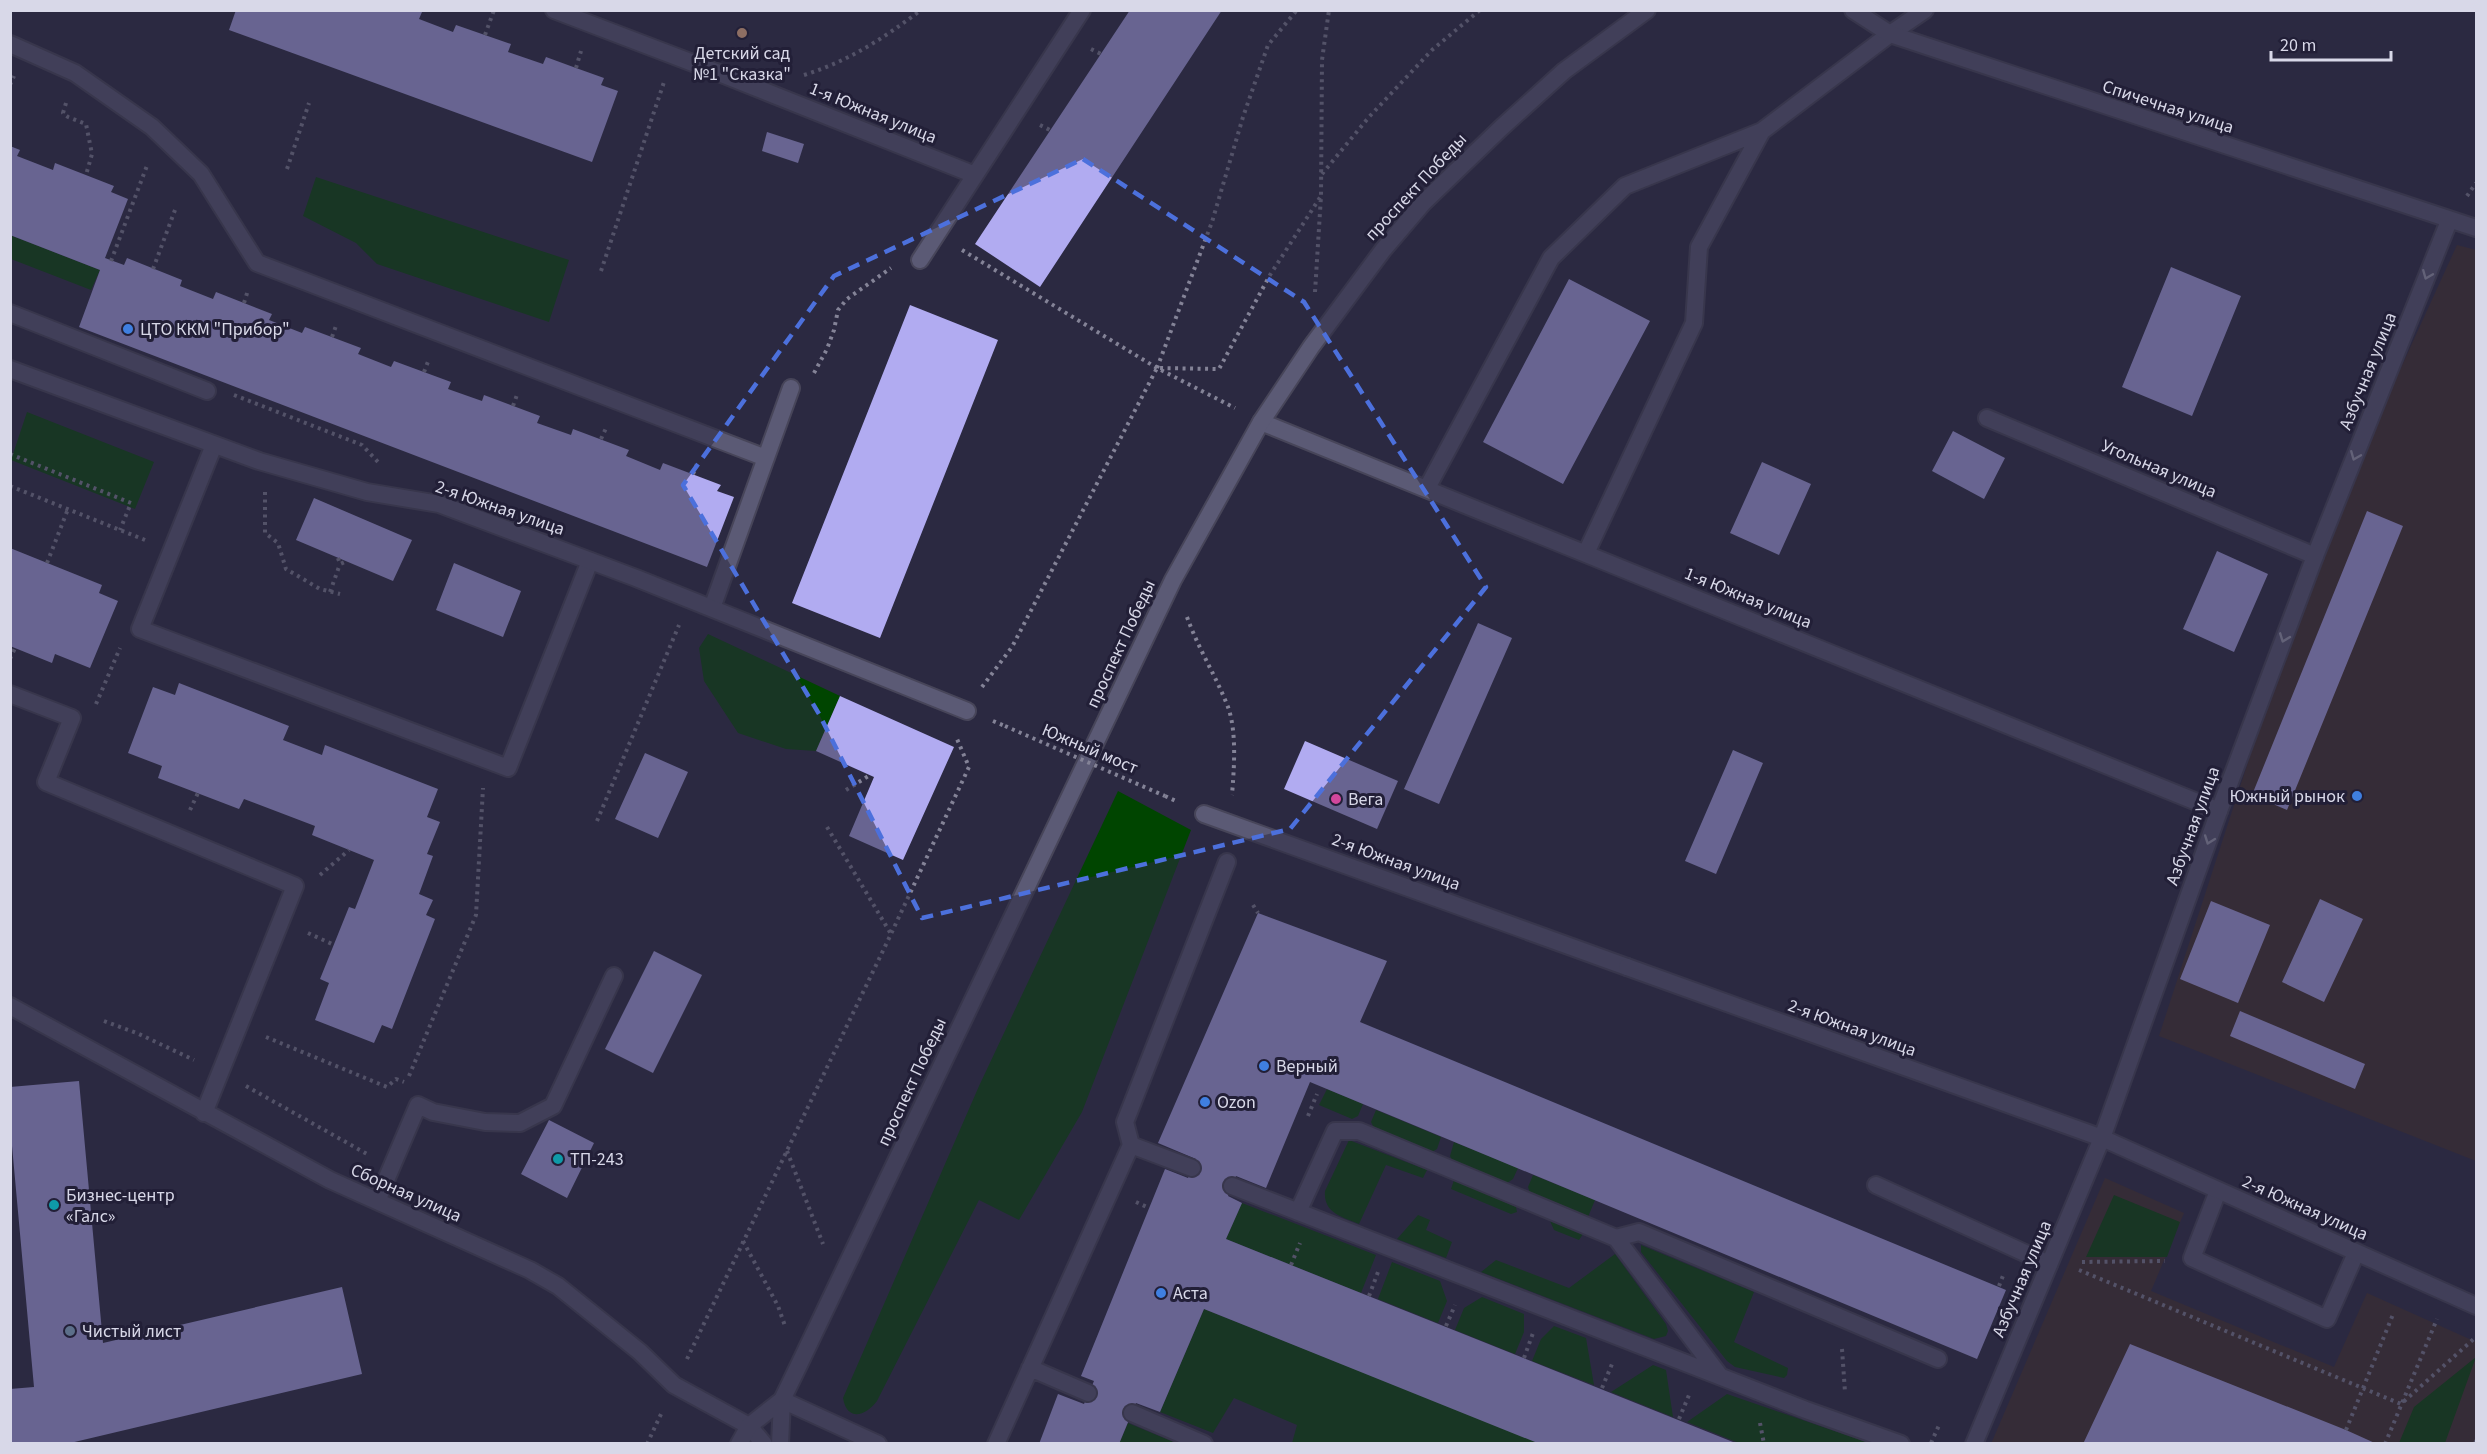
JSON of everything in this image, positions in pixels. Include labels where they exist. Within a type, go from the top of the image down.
[{"type":"street","name":"1-я Южная улица","points":[[554,10],[975,175]]},
{"type":"street","points":[[920,260],[1082,10]]},
{"type":"street","name":"проспект Победы","points":[[780,1443],[782,1400],[1173,580],[1261,422],[1311,347],[1383,250],[1423,203],[1564,71],[1647,10]]},
{"type":"street","name":"Спичечная улица","points":[[1853,10],[1890,34],[2449,221],[2476,228]]},
{"type":"street","points":[[1427,488],[1551,258],[1624,186],[1762,131],[1890,34],[1926,10]]},
{"type":"street","points":[[10,44],[75,74],[152,127],[201,174],[257,263],[766,458]]},
{"type":"street","points":[[1586,553],[1694,323],[1699,246],[1762,131]]},
{"type":"street","name":"Азбучная улица","points":[[1974,1443],[2102,1138],[2219,811],[2315,556],[2449,221]]},
{"type":"street","points":[[10,314],[207,391]]},
{"type":"street","name":"2-я Южная улица","points":[[10,369],[259,461],[367,492],[440,504],[712,608],[967,711]]},
{"type":"street","points":[[712,608],[791,388]]},
{"type":"street","name":"Угольная улица","points":[[1987,418],[2315,556]]},
{"type":"street","name":"1-я Южная улица","points":[[1261,422],[2219,811]]},
{"type":"street","points":[[214,445],[140,629],[508,768],[590,561]]},
{"type":"street","points":[[10,694],[72,718],[46,782],[295,886],[204,1113]]},
{"type":"street","name":"2-я Южная улица","points":[[1204,814],[2102,1138],[2476,1306]]},
{"type":"street","points":[[996,1443],[1131,1145],[1125,1122],[1227,862]]},
{"type":"street","points":[[376,1202],[418,1105],[433,1112],[485,1122],[520,1123],[553,1106],[614,976]]},
{"type":"street","name":"Сборная улица","points":[[10,1006],[330,1180],[530,1270],[558,1286],[640,1352],[674,1385],[749,1426],[764,1443]]},
{"type":"street","points":[[1298,1212],[1335,1131],[1359,1131],[1616,1238],[1721,1377]]},
{"type":"street","points":[[1131,1145],[1192,1168]]},
{"type":"street","points":[[1876,1185],[2049,1264]]},
{"type":"street","points":[[1232,1186],[1721,1377],[1901,1443]]},
{"type":"street","points":[[2218,1191],[2192,1258],[2327,1319],[2356,1253]]},
{"type":"street","points":[[1616,1238],[1639,1232],[1938,1359]]},
{"type":"street","points":[[1030,1368],[1088,1393]]},
{"type":"street","points":[[782,1400],[878,1443]]},
{"type":"street","name":"проспект Победы","points":[[739,1443],[749,1426],[782,1400]]},
{"type":"street","points":[[1132,1413],[1204,1443]]},
{"type":"path","points":[[485,35],[494,10]]},
{"type":"path","points":[[760,89],[850,58],[882,39],[921,10]]},
{"type":"path","points":[[967,711],[1012,647],[1157,368],[1212,222],[1243,117],[1268,45],[1297,10]]},
{"type":"path","points":[[1311,347],[1322,175],[1322,60],[1329,10]]},
{"type":"path","points":[[1322,175],[1369,117],[1432,50],[1480,10]]},
{"type":"path","points":[[601,271],[673,56]]},
{"type":"path","points":[[287,169],[309,103]]},
{"type":"path","points":[[68,117],[86,124],[92,154],[86,175]]},
{"type":"path","points":[[111,261],[152,153]]},
{"type":"path","points":[[1157,368],[1219,369],[1270,275],[1321,196]]},
{"type":"path","points":[[153,268],[175,210]]},
{"type":"path","points":[[937,234],[1157,368],[1226,404]]},
{"type":"path","points":[[791,388],[814,373],[827,349],[838,310],[847,299],[878,277]]},
{"type":"path","points":[[207,391],[224,391],[362,445]]},
{"type":"path","points":[[10,454],[131,503],[120,530]]},
{"type":"path","points":[[259,461],[265,492],[265,533],[278,543],[286,569],[296,577],[340,594]]},
{"type":"path","points":[[10,486],[150,542]]},
{"type":"path","points":[[47,563],[68,509]]},
{"type":"path","points":[[330,592],[340,564],[338,558]]},
{"type":"path","points":[[340,564],[347,561]]},
{"type":"path","points":[[1173,580],[1196,642],[1229,709],[1235,756],[1231,823]]},
{"type":"path","points":[[597,820],[690,600]]},
{"type":"path","points":[[93,712],[123,639]]},
{"type":"path","points":[[10,659],[15,648]]},
{"type":"path","name":"Южный мост","points":[[1005,726],[1166,796]]},
{"type":"path","points":[[240,1025],[387,1087],[396,1079],[407,1083],[476,915],[486,760]]},
{"type":"path","points":[[647,1443],[969,767]]},
{"type":"path","points":[[846,790],[870,775]]},
{"type":"path","points":[[189,812],[198,793]]},
{"type":"path","points":[[827,827],[891,934]]},
{"type":"path","points":[[317,877],[349,850]]},
{"type":"path","points":[[1253,905],[1258,913]]},
{"type":"path","points":[[305,932],[334,945]]},
{"type":"path","points":[[1305,1125],[1317,1094]]},
{"type":"path","points":[[787,1151],[817,1226],[837,1285]]},
{"type":"path","points":[[743,1241],[778,1306],[798,1367]]},
{"type":"path","points":[[2076,1262],[2165,1261],[2192,1258]]},
{"type":"path","points":[[2074,1268],[2401,1404]]},
{"type":"path","points":[[1369,1296],[1377,1276]]},
{"type":"path","points":[[2385,1443],[2447,1293]]},
{"type":"path","points":[[1446,1326],[1455,1305]]},
{"type":"path","points":[[2346,1430],[2394,1312]]},
{"type":"path","points":[[1841,1318],[1844,1392]]},
{"type":"path","points":[[1524,1358],[1532,1335]]},
{"type":"path","points":[[2401,1404],[2476,1337]]},
{"type":"path","points":[[1930,1443],[1940,1423]]},
{"type":"highlighted area","points":[[1083,159],[1304,302],[1486,587],[1290,829],[922,918],[819,714],[683,485],[834,276]]},
{"type":"shaded area","name":"Южный рынок","points":[[2457,245],[2476,250],[2476,1161],[2159,1036],[2315,556]]},
{"type":"shaded area","points":[[2105,1178],[2184,1213],[2151,1291],[2334,1367],[2367,1293],[2476,1342],[2476,1443],[1991,1444]]},
{"type":"green space","points":[[316,177],[569,260],[549,322],[377,264],[356,243],[303,216]]},
{"type":"green space","points":[[10,235],[100,270],[91,290],[11,259]]},
{"type":"green space","points":[[27,412],[154,462],[135,509],[11,460]]},
{"type":"green space","points":[[708,634],[840,696],[816,751],[786,749],[738,733],[704,681],[699,648]]},
{"type":"green space","points":[[1118,791],[1191,830],[1082,1112],[1019,1220],[979,1200],[877,1401],[862,1413],[848,1411],[843,1398],[979,1086]]},
{"type":"green space","points":[[1327,1089],[1363,1104],[1358,1116],[1352,1119],[1319,1105]]},
{"type":"green space","points":[[1376,1110],[1441,1137],[1437,1149],[1432,1152],[1374,1128],[1371,1122]]},
{"type":"green space","points":[[1349,1140],[1427,1170],[1423,1178],[1386,1165],[1359,1224],[1335,1213],[1330,1209],[1325,1198],[1325,1191]]},
{"type":"green space","points":[[1454,1142],[1518,1168],[1513,1179],[1507,1183],[1452,1160],[1450,1156]]},
{"type":"green space","points":[[1533,1175],[1595,1200],[1588,1217],[1530,1193],[1528,1187]]},
{"type":"green space","points":[[1454,1180],[1516,1207],[1517,1212],[1511,1214],[1451,1189]]},
{"type":"green space","points":[[2114,1195],[2180,1222],[2167,1257],[2086,1257]]},
{"type":"green space","points":[[1242,1203],[1376,1255],[1361,1293],[1226,1239]]},
{"type":"green space","points":[[1418,1215],[1430,1220],[1426,1230],[1452,1242],[1446,1258],[1397,1239]]},
{"type":"green space","points":[[1550,1221],[1583,1234],[1579,1240],[1554,1230]]},
{"type":"green space","points":[[1641,1245],[1754,1292],[1734,1342],[1788,1368],[1787,1375],[1784,1378],[1735,1367],[1727,1361],[1641,1252]]},
{"type":"green space","points":[[1615,1254],[1666,1324],[1668,1331],[1666,1336],[1654,1339],[1481,1272],[1496,1260],[1569,1288]]},
{"type":"green space","points":[[1392,1262],[1440,1281],[1447,1301],[1438,1323],[1378,1299]]},
{"type":"green space","points":[[1482,1297],[1524,1314],[1524,1332],[1515,1354],[1455,1330],[1464,1308]]},
{"type":"green space","points":[[1204,1309],[1540,1443],[1292,1443],[1297,1425],[1234,1398],[1213,1433],[1160,1412]]},
{"type":"green space","points":[[1554,1326],[1586,1338],[1594,1385],[1532,1361],[1541,1339]]},
{"type":"green space","points":[[2476,1357],[2445,1443],[2399,1443],[2414,1407]]},
{"type":"green space","points":[[1653,1365],[1666,1370],[1673,1417],[1611,1392]]},
{"type":"green space","points":[[1727,1394],[1869,1443],[1739,1443],[1687,1422]]},
{"type":"green space","points":[[1128,1423],[1176,1443],[1119,1444]]},
{"type":"building","points":[[236,10],[417,10],[422,12],[419,19],[453,32],[456,25],[511,44],[508,52],[543,64],[546,57],[604,78],[601,85],[618,91],[592,162],[229,30]]},
{"type":"building","points":[[1130,10],[1222,10],[1040,287],[975,244]]},
{"type":"building","points":[[767,132],[804,144],[798,163],[762,151]]},
{"type":"building","points":[[10,146],[20,150],[17,156],[53,170],[55,163],[114,186],[111,192],[128,199],[105,258],[124,265],[127,258],[182,280],[180,286],[213,299],[216,292],[272,314],[269,320],[302,333],[305,327],[361,348],[358,354],[391,367],[394,361],[451,382],[448,389],[482,401],[484,395],[540,416],[537,423],[571,435],[573,429],[629,450],[626,456],[660,470],[663,463],[721,485],[717,491],[734,497],[707,567],[79,327],[100,270],[10,235]]},
{"type":"building","points":[[2171,267],[2241,296],[2192,416],[2122,387]]},
{"type":"building","points":[[1569,279],[1650,321],[1563,484],[1483,442]]},
{"type":"building","points":[[910,305],[998,340],[880,638],[792,603]]},
{"type":"building","points":[[1953,431],[2005,458],[1984,499],[1932,471]]},
{"type":"building","points":[[1762,462],[1811,484],[1779,555],[1730,533]]},
{"type":"building","points":[[314,498],[412,540],[393,581],[296,540]]},
{"type":"building","points":[[2367,511],[2403,526],[2287,810],[2252,795]]},
{"type":"building","points":[[10,548],[102,585],[99,593],[118,601],[90,668],[55,654],[52,663],[10,646]]},
{"type":"building","points":[[2217,551],[2268,574],[2234,652],[2183,629]]},
{"type":"building","points":[[454,563],[521,591],[503,637],[436,610]]},
{"type":"building","points":[[1478,623],[1512,638],[1439,804],[1404,789]]},
{"type":"building","points":[[179,683],[289,726],[283,740],[322,755],[325,745],[438,789],[427,817],[440,822],[427,854],[433,856],[419,894],[433,900],[426,915],[435,919],[392,1029],[382,1025],[374,1043],[315,1020],[329,983],[320,979],[349,907],[355,909],[374,860],[312,835],[315,826],[244,799],[239,809],[158,778],[162,766],[128,753],[153,687],[175,695]]},
{"type":"building","points":[[840,696],[954,747],[903,860],[849,836],[874,777],[816,751]]},
{"type":"building","points":[[1305,741],[1398,781],[1377,829],[1284,789]]},
{"type":"building","points":[[1733,750],[1763,763],[1716,874],[1685,861]]},
{"type":"building","points":[[645,753],[688,772],[658,838],[615,819]]},
{"type":"building","points":[[2320,899],[2363,919],[2324,1002],[2282,982]]},
{"type":"building","points":[[2211,901],[2270,925],[2238,1003],[2180,979]]},
{"type":"building","points":[[1258,913],[1387,961],[1360,1022],[2006,1290],[1977,1359],[1310,1082],[1266,1188],[1236,1176],[1228,1196],[1242,1203],[1226,1239],[1738,1444],[1540,1444],[1204,1309],[1160,1412],[1136,1403],[1119,1444],[1039,1444],[1058,1394],[1084,1404],[1094,1381],[1081,1376],[1165,1169],[1188,1178],[1196,1159],[1158,1143]]},
{"type":"building","points":[[654,951],[702,975],[653,1073],[605,1049]]},
{"type":"building","points":[[2240,1011],[2365,1064],[2355,1089],[2230,1036]]},
{"type":"building","name":"Бизнес-центр «Галс»","points":[[79,1081],[103,1343],[342,1287],[362,1374],[66,1444],[10,1444],[10,1389],[34,1387],[10,1124],[10,1087]]},
{"type":"building","name":"ТП-243","points":[[549,1120],[594,1143],[567,1198],[521,1174]]},
{"type":"building","points":[[2130,1344],[2346,1430],[2377,1444],[2083,1444]]},
{"type":"place","name":"Детский сад №1 \"Сказка\"","points":[[742,33]]},
{"type":"place","name":"ЦТО ККМ \"Прибор\"","points":[[128,329]]},
{"type":"place","name":"Южный рынок","points":[[2357,796]]},
{"type":"place","name":"Вега","points":[[1336,799]]},
{"type":"place","name":"Верный","points":[[1264,1066]]},
{"type":"place","name":"Ozon","points":[[1205,1102]]},
{"type":"place","name":"ТП-243","points":[[558,1159]]},
{"type":"place","name":"Бизнес-центр «Галс»","points":[[54,1205]]},
{"type":"place","name":"Аста","points":[[1161,1293]]},
{"type":"place","name":"Чистый лист","points":[[70,1331]]}]
